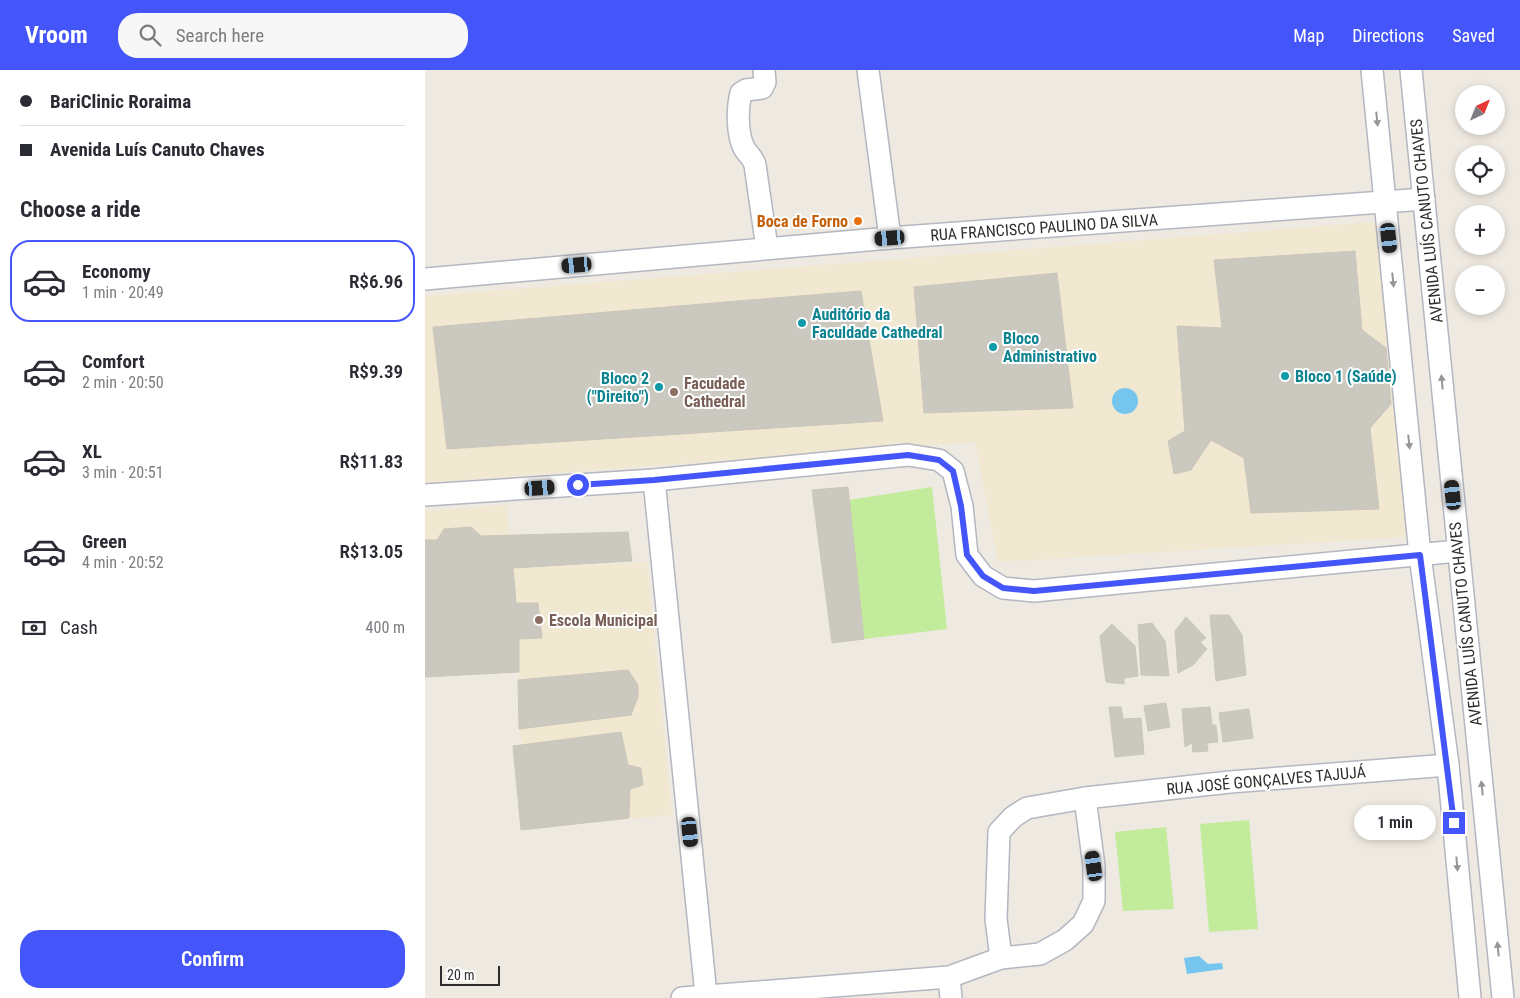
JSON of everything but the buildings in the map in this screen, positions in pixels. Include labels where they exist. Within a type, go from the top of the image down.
[{"type":"street","points":[[764,70],[765,82],[762,88],[746,90],[741,93],[738,113],[745,149],[753,156],[755,164],[767,248]]},
{"type":"street","points":[[868,70],[890,238]]},
{"type":"street","name":"AVENIDA LUÍS CANUTO CHAVES","points":[[1373,70],[1420,555],[1448,765],[1470,998]]},
{"type":"street","name":"AVENIDA LUÍS CANUTO CHAVES","points":[[1411,70],[1503,998]]},
{"type":"street","name":"RUA FRANCISCO PAULINO DA SILVA","points":[[425,280],[890,238],[1424,199]]},
{"type":"street","points":[[425,495],[654,480],[908,455],[939,460],[953,471],[961,506],[967,555],[983,576],[1003,588],[1034,591],[1458,551]]},
{"type":"street","points":[[654,480],[706,995]]},
{"type":"street","name":"RUA JOSÉ GONÇALVES TAJUJÁ","points":[[1001,958],[996,919],[999,832],[1013,817],[1027,808],[1085,798],[1230,782],[1448,765]]},
{"type":"street","points":[[682,998],[949,977],[1001,958],[1040,954],[1065,940],[1083,924],[1094,901],[1094,866],[1085,798]]},
{"type":"street","points":[[949,977],[951,998]]},
{"type":"shaded area","name":"Facudade Cathedral","points":[[1387,221],[1409,537],[998,562],[975,442],[425,483],[425,296]],"holes":[[[1355,251],[1362,330],[1386,348],[1370,428],[1379,509],[1244,458],[1211,440],[1191,470],[1174,474],[1168,441],[1185,431],[1177,326],[1222,328],[1214,260]],[[1057,273],[1073,408],[925,413],[915,287]],[[1124,388],[1133,391],[1137,397],[1128,414],[1124,415],[1120,414],[1111,403],[1112,399]]]},
{"type":"shaded area","name":"Escola Municipal","points":[[506,505],[514,568],[647,562],[672,815],[521,830],[513,746],[523,744],[519,729],[519,672],[425,677],[425,511]]},
{"type":"green space","points":[[932,487],[947,629],[864,639],[849,500]]},
{"type":"green space","points":[[1249,820],[1258,929],[1209,932],[1200,824]]},
{"type":"green space","points":[[1166,827],[1174,909],[1123,911],[1115,832]]},
{"type":"water","points":[[1125,388],[1134,392],[1138,401],[1134,410],[1125,414],[1116,410],[1112,401],[1116,392]]},
{"type":"water","points":[[1199,956],[1208,964],[1222,963],[1223,969],[1187,974],[1184,958]]},
{"type":"place","name":"Boca de Forno","points":[[858,221]]},
{"type":"place","name":"Auditório da Faculdade Cathedral","points":[[802,323]]},
{"type":"place","name":"Bloco Administrativo","points":[[993,347]]},
{"type":"place","name":"Bloco 1 (Saúde)","points":[[1285,376]]},
{"type":"place","name":"Bloco 2 (\"Direito\")","points":[[659,387]]},
{"type":"place","name":"Facudade Cathedral","points":[[674,392]]},
{"type":"place","name":"Escola Municipal","points":[[539,620]]},
{"type":"route","points":[[578,485],[654,480],[908,455],[939,460],[953,471],[961,506],[967,555],[983,576],[1003,588],[1034,591],[1420,555],[1454,823]]}]
